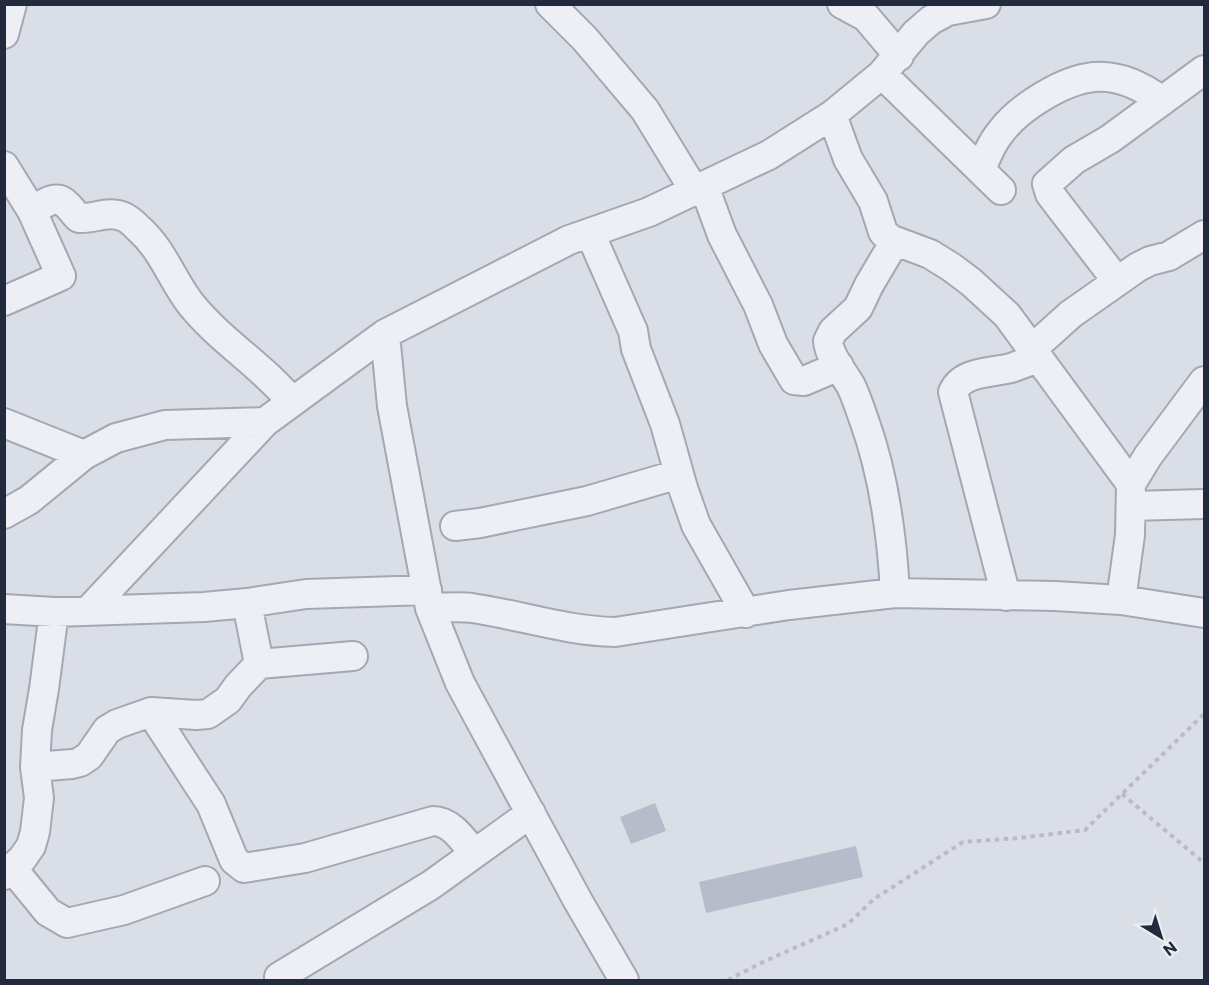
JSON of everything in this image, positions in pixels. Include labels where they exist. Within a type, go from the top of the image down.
[{"type":"street","points":[[4,34],[12,4]]},
{"type":"street","points":[[550,4],[585,39],[645,110],[699,188],[758,305],[773,344],[794,381],[804,381],[839,366]]},
{"type":"street","points":[[842,4],[866,17],[890,65],[1001,190]]},
{"type":"street","points":[[90,609],[265,422],[385,334],[545,252],[648,212],[770,155],[832,115],[890,65],[916,33],[945,8],[986,4]]},
{"type":"street","points":[[1117,281],[1050,194],[1047,184],[1074,160],[1110,139],[1204,70]]},
{"type":"street","points":[[981,170],[999,134],[1013,118],[1041,97],[1081,80],[1094,77],[1116,79],[1138,85],[1162,101]]},
{"type":"street","points":[[832,115],[848,159],[873,201],[883,232],[895,241],[930,254],[971,282],[1006,315],[1035,353],[1131,495],[1204,504]]},
{"type":"street","points":[[4,166],[32,211],[61,276],[4,301]]},
{"type":"street","points":[[32,211],[49,201],[59,199],[64,201],[79,218],[89,219],[112,213],[126,218],[149,238],[190,302],[224,339],[267,375],[292,402]]},
{"type":"street","points":[[590,233],[633,331],[636,349],[665,424],[696,525],[746,613]]},
{"type":"street","points":[[1006,596],[952,392],[956,384],[973,375],[1012,368],[1035,353],[1071,314],[1117,281],[1138,267],[1169,256],[1204,235]]},
{"type":"street","points":[[895,241],[858,308],[829,337],[828,345],[852,388],[880,476],[893,557],[895,593]]},
{"type":"street","points":[[385,334],[392,406],[428,599],[460,683],[578,902],[624,981]]},
{"type":"street","points":[[1121,600],[1130,535],[1131,495],[1148,456],[1204,381]]},
{"type":"street","points":[[4,514],[29,500],[84,455],[116,438],[165,425],[265,422]]},
{"type":"street","points":[[4,423],[84,455]]},
{"type":"street","points":[[455,526],[587,501],[679,474]]},
{"type":"street","points":[[4,609],[54,612],[204,607],[306,594],[428,599],[592,632],[615,632],[789,605],[895,593],[1055,596],[1121,600],[1204,613]]},
{"type":"street","points":[[247,603],[259,663]]},
{"type":"street","points":[[54,612],[37,730],[34,766],[39,798],[35,832],[31,846],[8,872],[48,912],[66,923],[124,910],[205,881]]},
{"type":"street","points":[[34,766],[80,762],[89,756],[107,730],[151,712],[208,714],[228,700],[259,663],[353,656]]},
{"type":"street","points":[[151,712],[211,804],[234,860],[244,868],[305,858],[433,821],[440,821],[450,827],[474,853]]},
{"type":"street","points":[[279,977],[431,885],[531,813]]},
{"type":"path","points":[[728,981],[762,962],[848,924],[874,899],[963,842],[1085,830],[1204,714]]},
{"type":"path","points":[[1122,794],[1204,863]]},
{"type":"building","points":[[655,803],[666,831],[631,844],[620,817]]},
{"type":"building","points":[[856,846],[863,877],[706,913],[699,882]]}]
